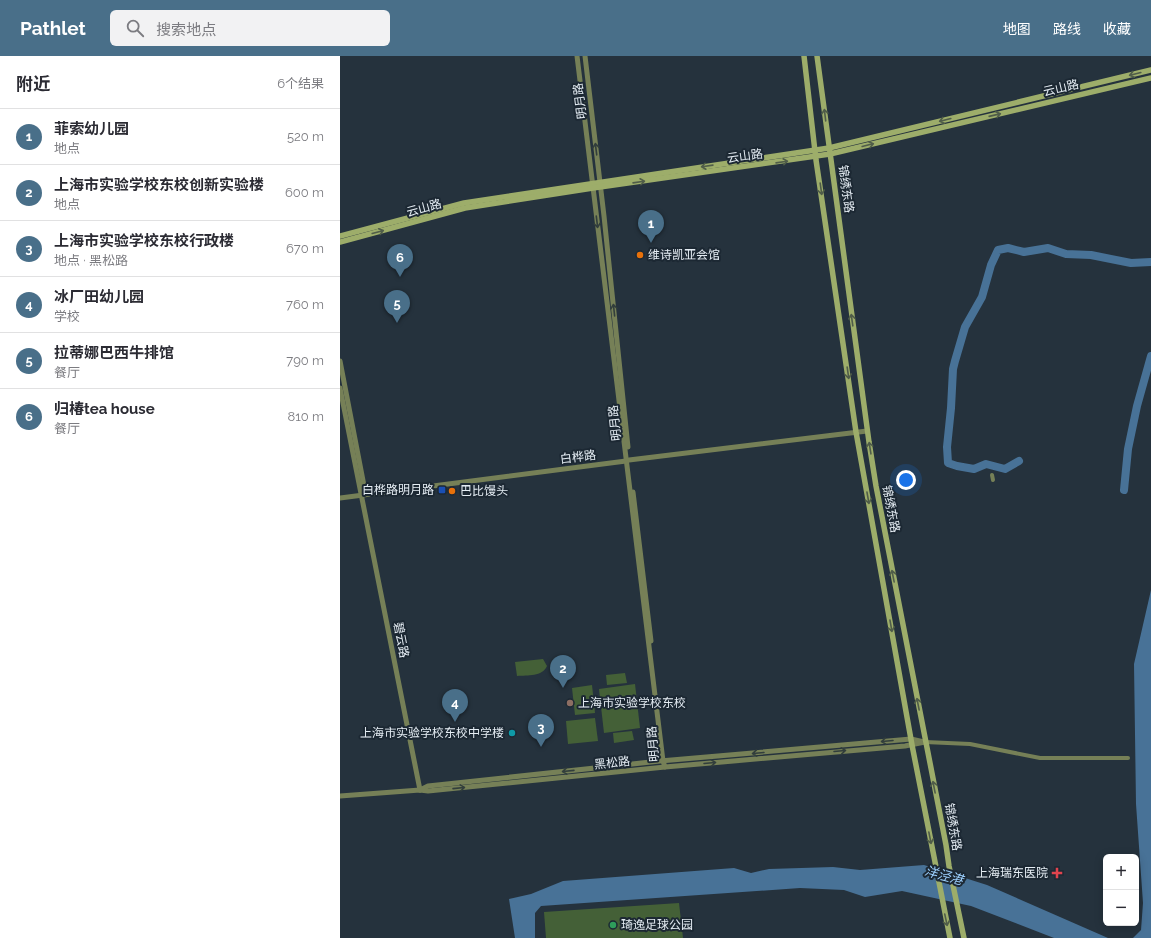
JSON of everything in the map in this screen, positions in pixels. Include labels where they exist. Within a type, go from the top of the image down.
[{"type":"main road","name":"锦绣东路","points":[[804,56],[816,153],[856,432],[912,742],[950,938]]},
{"type":"main road","name":"锦绣东路","points":[[817,56],[867,431],[877,495],[964,938]]},
{"type":"main road","name":"云山路","points":[[816,153],[829,148],[1151,70]]},
{"type":"main road","name":"云山路","points":[[340,236],[464,203],[600,185],[816,153],[830,154],[1151,78]]},
{"type":"main road","name":"云山路","points":[[340,242],[465,208],[592,186]]},
{"type":"street","name":"明月路","points":[[577,56],[592,186],[628,460]]},
{"type":"street","name":"明月路","points":[[585,56],[600,185],[636,552],[665,767]]},
{"type":"street","name":"碧云路","points":[[340,361],[364,490],[362,495]]},
{"type":"street","name":"碧云路","points":[[340,388],[420,790]]},
{"type":"street","name":"白桦路","points":[[340,498],[628,460],[867,431]]},
{"type":"street","points":[[420,790],[428,786],[665,761],[912,742],[970,744],[1040,758],[1128,758]]},
{"type":"street","name":"黑松路","points":[[340,796],[420,790],[428,791],[912,742]]},
{"type":"green space","points":[[543,659],[547,666],[542,672],[534,675],[517,676],[515,662]]},
{"type":"green space","points":[[625,673],[627,683],[607,685],[606,675]]},
{"type":"green space","points":[[635,684],[640,728],[604,733],[599,689]]},
{"type":"green space","points":[[592,685],[595,713],[575,715],[572,688]]},
{"type":"green space","points":[[595,718],[598,741],[568,744],[566,721]]},
{"type":"green space","points":[[632,731],[634,740],[614,743],[613,733]]},
{"type":"green space","name":"琦逸足球公园","points":[[679,903],[683,938],[546,938],[544,912]]},
{"type":"water","points":[[1151,590],[1151,938],[1133,938],[1141,930],[1143,903],[1136,804],[1134,664]]},
{"type":"water","name":"洋泾港","points":[[924,865],[987,885],[1108,938],[1054,938],[971,906],[902,891],[865,897],[844,890],[800,888],[541,906],[535,913],[535,938],[515,938],[509,899],[531,894],[563,881],[734,868],[751,873],[769,869],[833,867],[860,870]]},
{"type":"waterway","points":[[1019,461],[1005,469],[986,464],[974,469],[948,463],[947,447],[953,369],[965,327],[982,297],[991,265],[998,250],[1008,248],[1024,252],[1048,248],[1066,254],[1091,255],[1131,263],[1151,262]]},
{"type":"waterway","points":[[1124,490],[1128,449],[1137,406],[1151,356]]},
{"type":"place","name":"菲索幼儿园","points":[[651,243]]},
{"type":"place","name":"维诗凯亚会馆","points":[[640,255]]},
{"type":"place","name":"归椿tea house","points":[[400,277]]},
{"type":"place","name":"拉蒂娜巴西牛排馆","points":[[397,323]]},
{"type":"place","name":"白桦路明月路","points":[[442,490]]},
{"type":"place","name":"巴比馒头","points":[[452,491]]},
{"type":"place","name":"上海市实验学校东校创新实验楼","points":[[563,688]]},
{"type":"place","name":"上海市实验学校东校","points":[[570,703]]},
{"type":"place","name":"冰厂田幼儿园","points":[[455,722]]},
{"type":"place","name":"上海市实验学校东校中学楼","points":[[512,733]]},
{"type":"place","name":"上海市实验学校东校行政楼","points":[[541,747]]},
{"type":"place","name":"上海瑞东医院","points":[[1057,873]]},
{"type":"place","name":"琦逸足球公园","points":[[613,925]]}]
